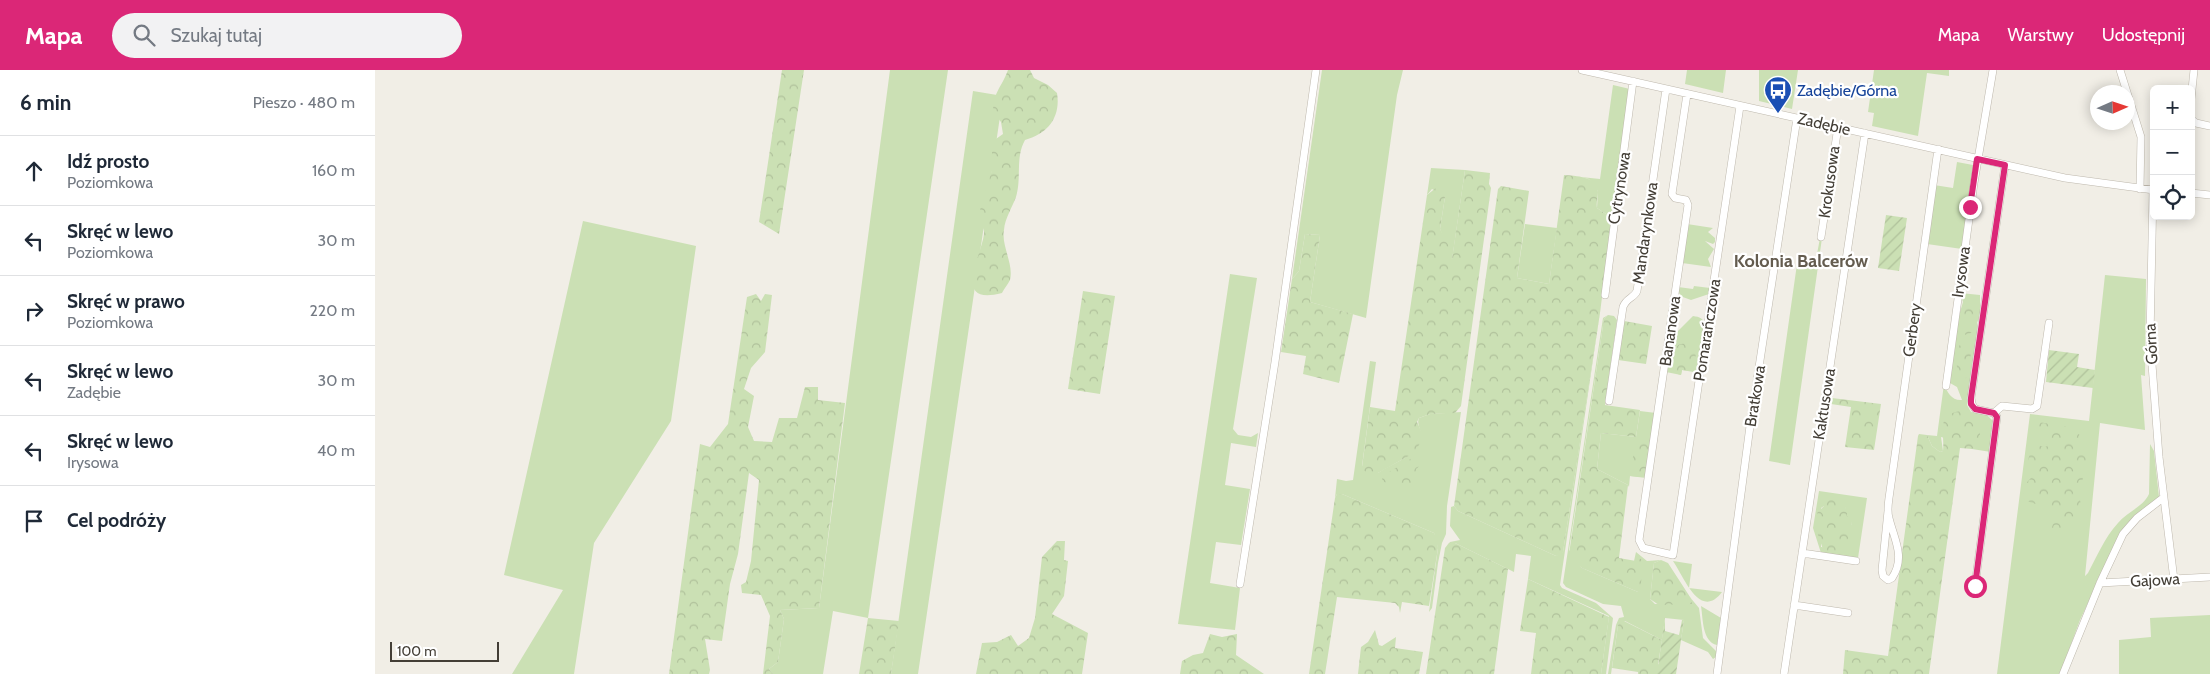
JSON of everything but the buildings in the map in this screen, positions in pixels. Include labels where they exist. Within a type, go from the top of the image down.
[{"type":"street","points":[[1240,584],[1275,362],[1315,70]]},
{"type":"street","name":"Zadębie","points":[[1582,70],[2005,165],[2093,183],[2150,190]]},
{"type":"street","points":[[1977,159],[1993,70]]},
{"type":"street","points":[[2120,70],[2141,137],[2141,189]]},
{"type":"street","points":[[2192,85],[2194,70]]},
{"type":"street","name":"Cytrynowa","points":[[1605,295],[1633,81]]},
{"type":"street","name":"Mandarynkowa","points":[[1609,401],[1623,307],[1626,300],[1635,295],[1637,291],[1666,89]]},
{"type":"street","name":"Bananowa","points":[[1673,555],[1643,548],[1639,540],[1688,205],[1686,200],[1675,198],[1672,194],[1687,94]]},
{"type":"street","name":"Pomarańczowa","points":[[1673,555],[1740,106]]},
{"type":"street","name":"Bratkowa","points":[[1717,674],[1750,426],[1797,118]]},
{"type":"street","points":[[2195,122],[2210,126]]},
{"type":"street","name":"Krokusowa","points":[[1821,237],[1838,127]]},
{"type":"street","name":"Kaktusowa","points":[[1784,674],[1865,133]]},
{"type":"street","name":"Gerbery","points":[[1891,530],[1882,570],[1887,580],[1893,577],[1899,548],[1891,530],[1888,513],[1938,150]]},
{"type":"street","name":"Irysowa","points":[[1946,386],[1977,159]]},
{"type":"street","points":[[1975,586],[1997,417],[1994,413],[1975,409],[1971,404],[1971,398],[2005,165]]},
{"type":"street","points":[[2195,193],[2210,195]]},
{"type":"street","name":"Górna","points":[[2152,220],[2150,338],[2163,498],[2174,580]]},
{"type":"street","points":[[1994,413],[2001,406],[2031,409],[2037,406],[2049,323]]},
{"type":"street","name":"Gajowa","points":[[2063,674],[2100,583],[2123,534],[2137,518],[2163,498]]},
{"type":"street","points":[[1802,553],[1856,561]]},
{"type":"street","name":"Gajowa","points":[[2100,583],[2210,577]]},
{"type":"street","points":[[1794,605],[1848,613]]},
{"type":"green space","points":[[782,70],[804,70],[779,234],[759,222]]},
{"type":"green space","points":[[890,70],[948,70],[868,618],[833,611],[823,674],[773,674],[769,669],[778,662],[784,619],[780,610],[819,608]]},
{"type":"green space","points":[[1008,70],[1030,70],[1034,78],[1048,85],[1057,93],[1058,102],[1055,117],[1051,123],[1040,134],[1025,140],[1022,147],[1019,161],[1018,190],[1004,230],[1004,242],[1011,274],[1010,280],[1002,293],[986,295],[977,293],[973,286],[975,267],[984,234],[983,228],[977,220],[992,170],[993,141],[1003,134],[1001,122],[993,112],[996,94]]},
{"type":"green space","points":[[1322,70],[1403,70],[1397,95],[1366,318],[1310,302],[1320,235],[1305,234],[1299,271],[1292,279]]},
{"type":"green space","points":[[1687,70],[1726,70],[1723,93],[1685,84]]},
{"type":"green space","points":[[1759,70],[1798,70],[1792,109],[1759,101]]},
{"type":"green space","points":[[1874,70],[1949,70],[1949,76],[1927,73],[1918,136],[1872,126],[1874,113],[1868,112]]},
{"type":"green space","points":[[1613,85],[1630,89],[1612,218],[1597,208],[1598,191],[1589,179],[1581,177],[1600,179]]},
{"type":"green space","points":[[973,91],[1003,96],[918,674],[891,674]]},
{"type":"green space","points":[[1957,162],[1973,165],[1962,249],[1927,244],[1934,185],[1953,188]]},
{"type":"green space","points":[[1431,168],[1465,170],[1452,260],[1440,229],[1445,197],[1432,189],[1427,195]]},
{"type":"green space","points":[[1465,170],[1490,173],[1489,184],[1491,188],[1461,406],[1455,413],[1430,414],[1419,418],[1417,422],[1422,433],[1422,440],[1414,453],[1378,473],[1366,473],[1362,467],[1370,407],[1395,411],[1427,195],[1437,187],[1443,190],[1445,197],[1440,229],[1448,244],[1452,259]]},
{"type":"green space","points":[[1564,175],[1585,178],[1594,183],[1598,192],[1597,208],[1612,218],[1600,313],[1563,552],[1562,555],[1556,556],[1458,511],[1454,506],[1498,189],[1501,186],[1529,191],[1517,278],[1549,284]]},
{"type":"green space","points":[[1886,215],[1907,218],[1899,271],[1878,268]]},
{"type":"green space","points":[[583,221],[696,246],[671,421],[594,543],[574,674],[512,674],[563,590],[504,575]]},
{"type":"green space","points":[[1525,224],[1557,228],[1549,284],[1517,278]]},
{"type":"green space","points":[[1687,224],[1713,228],[1708,232],[1715,238],[1715,242],[1713,244],[1705,241],[1714,249],[1708,259],[1711,267],[1682,263]]},
{"type":"green space","points":[[1305,234],[1320,235],[1310,302],[1353,314],[1339,383],[1303,374],[1306,356],[1281,352],[1292,279],[1299,271]]},
{"type":"green space","points":[[1820,238],[1822,238],[1790,465],[1769,461],[1797,264],[1815,265]]},
{"type":"green space","points":[[1230,274],[1257,278],[1233,429],[1238,435],[1251,437],[1258,433],[1256,447],[1231,443],[1225,485],[1250,489],[1241,545],[1216,542],[1210,583],[1240,588],[1235,630],[1178,624]]},
{"type":"green space","points":[[2105,275],[2146,279],[2145,376],[2141,375],[2145,430],[2100,423],[2085,576],[2113,528],[2143,502],[2149,494],[2150,444],[2154,451],[2159,497],[2133,518],[2119,536],[2080,620],[2060,674],[1997,674],[2030,414],[2089,421]]},
{"type":"green space","points":[[1694,286],[1710,288],[1709,294],[1691,300],[1680,296],[1678,287],[1693,289]]},
{"type":"green space","points":[[1083,291],[1115,296],[1100,394],[1068,389]]},
{"type":"green space","points":[[1960,293],[1980,295],[1980,315],[1977,323],[1978,335],[1967,405],[1971,412],[1987,415],[1994,422],[1991,452],[1972,449],[1976,446],[1941,437],[1943,451],[1940,452],[1932,446],[1927,435],[1937,436],[1944,384],[1948,393],[1955,399],[1962,400],[1957,387],[1950,383],[1957,322],[1963,302]]},
{"type":"green space","points":[[756,294],[761,301],[765,294],[772,295],[765,352],[751,368],[744,389],[754,396],[748,427],[754,441],[772,442],[779,418],[797,418],[805,387],[818,387],[818,400],[845,403],[819,608],[780,610],[784,619],[778,662],[769,669],[773,674],[763,674],[770,616],[761,595],[742,593],[741,585],[746,582],[751,561],[759,480],[749,473],[738,554],[730,584],[722,641],[705,639],[709,674],[669,674],[700,444],[710,447],[728,424],[747,297]]},
{"type":"green space","points":[[1969,303],[1978,306],[1979,313],[1973,332],[1966,335],[1962,332],[1961,328],[1965,309]]},
{"type":"green space","points":[[1601,305],[1560,585],[1562,588],[1596,603],[1613,618],[1606,674],[1601,674],[1609,616],[1528,579],[1531,556],[1516,554],[1514,572],[1455,543],[1449,543],[1460,540],[1450,526],[1451,507],[1454,506],[1458,511],[1556,556],[1563,552]]},
{"type":"green space","points":[[1608,315],[1604,319],[1569,550],[1582,568],[1638,592],[1636,561],[1634,561],[1636,552],[1647,561],[1661,560],[1654,563],[1650,599],[1655,604],[1692,600],[1689,596],[1699,608],[1703,638],[1716,651],[1716,657],[1713,659],[1708,652],[1681,640],[1684,620],[1665,618],[1662,640],[1625,621],[1618,625],[1611,674],[1608,674],[1616,625],[1619,618],[1624,617],[1621,606],[1603,604],[1566,587],[1563,583],[1603,318]]},
{"type":"green space","points":[[1608,315],[1614,316],[1617,320],[1605,405],[1640,410],[1636,437],[1601,433],[1597,469],[1628,485],[1619,558],[1636,561],[1639,558],[1644,561],[1640,590],[1638,592],[1582,568],[1569,554],[1604,319]]},
{"type":"green space","points":[[1693,316],[1701,318],[1705,325],[1699,373],[1682,370],[1681,375],[1666,372],[1673,336]]},
{"type":"green space","points":[[1624,321],[1652,326],[1646,364],[1618,360]]},
{"type":"green space","points":[[1962,341],[1967,341],[1971,345],[1970,374],[1963,380],[1957,366],[1958,350]]},
{"type":"green space","points":[[1685,343],[1692,348],[1696,360],[1690,371],[1682,370],[1681,375],[1673,370],[1671,362],[1673,353],[1678,345]]},
{"type":"green space","points":[[2049,350],[2079,354],[2077,367],[2095,370],[2093,388],[2046,382]]},
{"type":"green space","points":[[1370,361],[1376,362],[1362,466],[1378,473],[1415,450],[1421,437],[1418,423],[1419,418],[1430,414],[1461,412],[1447,506],[1446,534],[1438,563],[1432,608],[1429,612],[1438,548],[1434,533],[1342,494],[1337,494],[1335,498],[1337,479],[1353,480]]},
{"type":"green space","points":[[1832,398],[1881,404],[1874,450],[1845,447],[1851,407],[1831,404]]},
{"type":"green space","points":[[1640,411],[1656,413],[1646,478],[1630,476],[1629,487],[1597,469],[1601,433],[1636,437]]},
{"type":"green space","points":[[1962,411],[1976,421],[1980,435],[1976,447],[1972,449],[1960,448],[1929,674],[1843,674],[1845,650],[1888,656],[1918,436],[1919,434],[1927,435],[1932,446],[1940,452],[1943,451],[1943,425],[1945,420],[1948,416]]},
{"type":"green space","points":[[2038,422],[2070,427],[2088,442],[2089,463],[2078,491],[2082,509],[2077,512],[2073,525],[2061,530],[2062,540],[2055,540],[2051,534],[2055,510],[2031,503],[2024,496],[2024,487],[2036,470],[2028,460],[2032,447],[2038,445],[2048,446],[2033,429],[2032,425]]},
{"type":"green space","points":[[1648,435],[1651,439],[1646,472],[1640,477],[1630,476],[1636,437]]},
{"type":"green space","points":[[1417,455],[1422,456],[1424,459],[1423,463],[1416,469],[1414,490],[1411,491],[1384,482],[1382,479],[1384,475]]},
{"type":"green space","points":[[1819,491],[1867,498],[1858,558],[1821,553],[1813,528]],"holes":[[[1824,506],[1845,507],[1846,517],[1852,523],[1841,549],[1821,547],[1821,508]]]},
{"type":"green space","points":[[1337,494],[1342,494],[1434,533],[1438,548],[1429,606],[1402,602],[1400,613],[1399,607],[1395,603],[1337,597],[1325,674],[1309,674],[1335,498]]},
{"type":"green space","points":[[1830,499],[1841,499],[1847,511],[1847,516],[1851,519],[1852,523],[1848,539],[1840,553],[1824,552],[1817,532],[1817,513],[1824,506],[1825,502]]},
{"type":"green space","points":[[1057,541],[1065,541],[1064,560],[1068,561],[1064,596],[1052,614],[1088,633],[1082,674],[976,674],[982,643],[997,642],[1011,635],[1018,646],[1029,638],[1035,618],[1042,557]]},
{"type":"green space","points":[[1449,543],[1455,543],[1508,569],[1494,674],[1426,674],[1445,548]]},
{"type":"green space","points":[[1661,560],[1668,563],[1692,600],[1692,604],[1659,605],[1650,599],[1654,563]]},
{"type":"green space","points":[[1673,561],[1692,564],[1689,588],[1682,577]]},
{"type":"green space","points":[[1528,579],[1609,617],[1601,674],[1531,674],[1536,633],[1520,631]]},
{"type":"green space","points":[[1689,588],[1722,592],[1714,600],[1707,602],[1700,599]]},
{"type":"green space","points":[[1701,606],[1721,618],[1717,645],[1712,643],[1706,635]]},
{"type":"green space","points":[[2210,615],[2210,674],[2119,674],[2119,640],[2151,637],[2150,618]]},
{"type":"green space","points":[[1665,617],[1665,631],[1679,635],[1682,620],[1684,620],[1676,674],[1657,674]]},
{"type":"green space","points":[[868,618],[899,621],[891,674],[859,674]]},
{"type":"green space","points":[[1622,620],[1662,640],[1658,664],[1676,674],[1638,674],[1638,672],[1612,668],[1618,625]]},
{"type":"green space","points":[[1375,630],[1379,645],[1382,646],[1396,637],[1395,648],[1423,652],[1419,674],[1358,674],[1361,647],[1368,642]]},
{"type":"green space","points":[[1210,634],[1222,637],[1237,634],[1236,655],[1264,674],[1180,674],[1182,661],[1193,655],[1203,653]]},
{"type":"place","name":"Zadębie/Górna","points":[[1778,114]]},
{"type":"district","name":"Kolonia Balcerów","points":[[1801,261]]},
{"type":"route","points":[[1970,207],[1977,159],[2005,165],[1971,398],[1971,404],[1975,409],[1994,413],[1997,417],[1975,586]]}]
